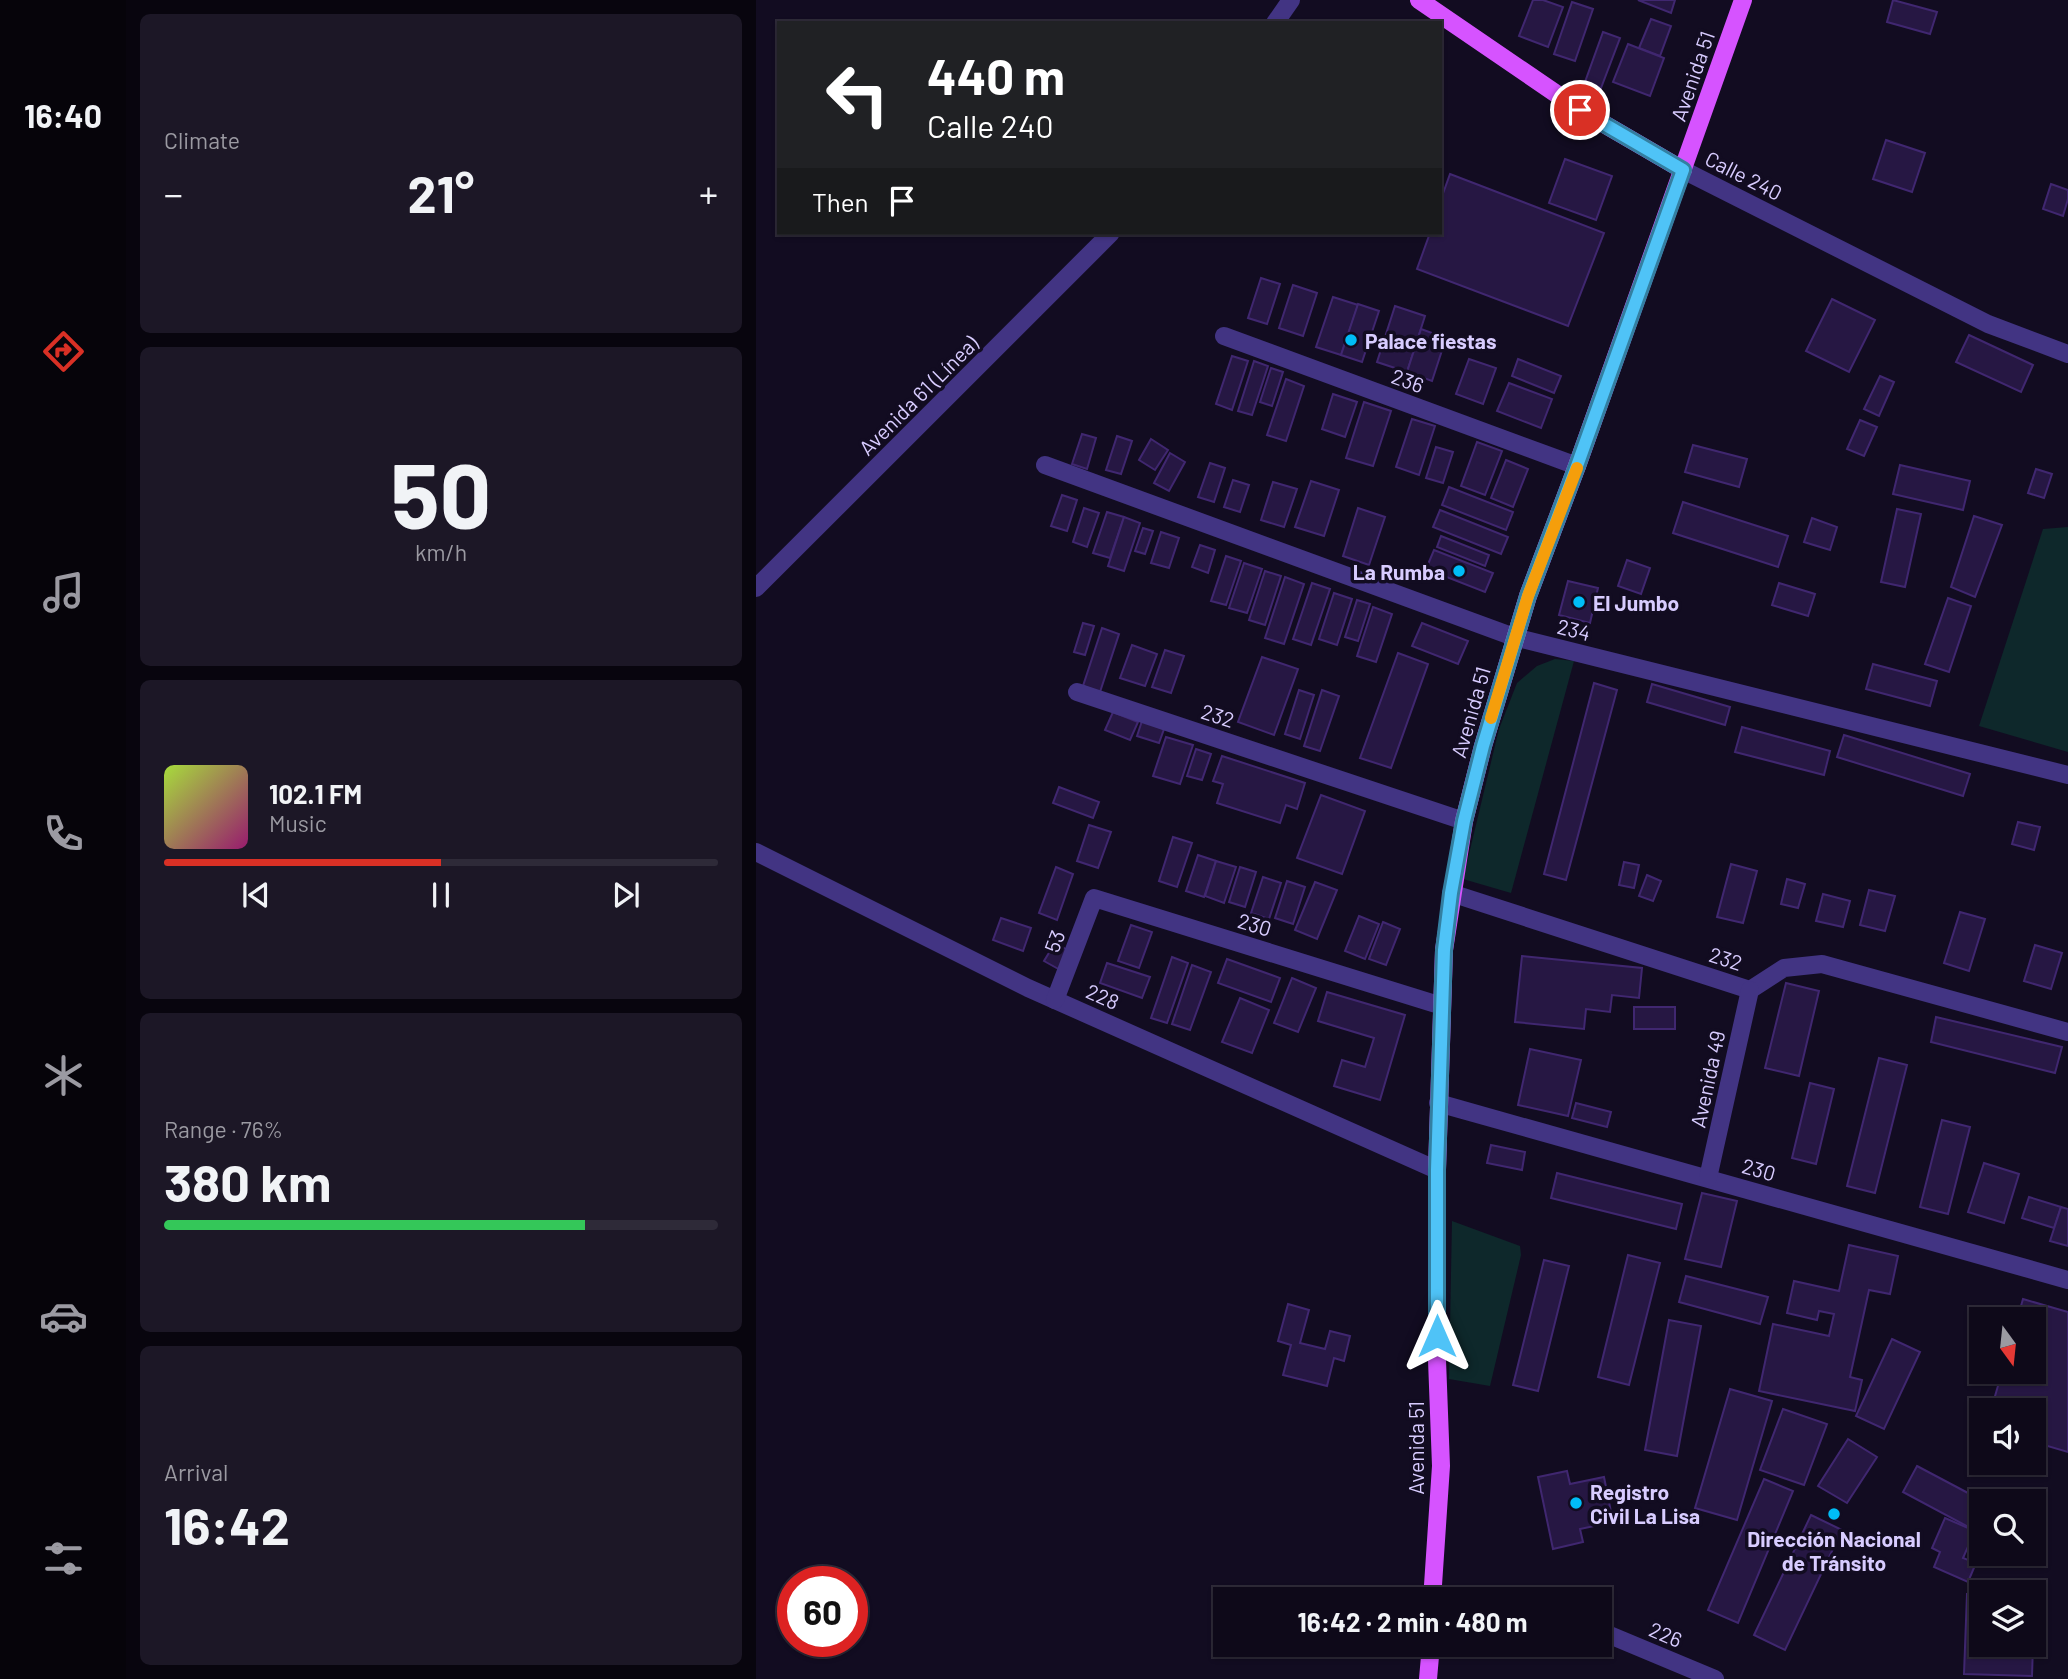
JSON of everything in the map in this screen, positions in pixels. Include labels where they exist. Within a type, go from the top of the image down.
[{"type":"main road","name":"Calle 240","points":[[1419,0],[1580,110],[1683,170]]},
{"type":"main road","name":"Avenida 51","points":[[1433,1587],[1441,1465],[1437,1360],[1437,1170],[1441,1006],[1451,893],[1464,821],[1483,746],[1528,596],[1743,0]]},
{"type":"main road","points":[[1428,1679],[1430,1657]]},
{"type":"street","points":[[1276,21],[1291,0]]},
{"type":"street","name":"Calle 240","points":[[1683,170],[1988,324],[2068,354]]},
{"type":"street","name":"Avenida 61 (Línea)","points":[[756,588],[1109,235]]},
{"type":"street","name":"236","points":[[1224,336],[1577,466]]},
{"type":"street","name":"234","points":[[1045,465],[1514,638],[2068,775]]},
{"type":"street","name":"232","points":[[1077,692],[1464,821]]},
{"type":"street","name":"228","points":[[756,852],[1055,1000],[1437,1170]]},
{"type":"street","name":"232","points":[[1451,893],[1750,990],[1784,968],[1822,964],[2068,1032]]},
{"type":"street","name":"53","points":[[1055,1000],[1094,898]]},
{"type":"street","name":"230","points":[[1094,898],[1441,1006]]},
{"type":"street","name":"Avenida 49","points":[[1708,1178],[1750,990]]},
{"type":"street","name":"230","points":[[1438,1103],[2068,1280]]},
{"type":"street","name":"226","points":[[1612,1636],[1715,1679]]},
{"type":"green space","points":[[2068,527],[2068,752],[1979,726],[2043,529]]},
{"type":"green space","points":[[1555,659],[1574,661],[1511,893],[1463,879],[1499,729],[1517,683],[1537,666]]},
{"type":"green space","points":[[1452,1221],[1520,1246],[1521,1255],[1490,1386],[1449,1379]]},
{"type":"building","points":[[1533,0],[1543,0],[1563,7],[1548,47],[1519,36]]},
{"type":"building","points":[[1638,0],[1675,0],[1671,13]]},
{"type":"building","points":[[1893,0],[1937,12],[1930,34],[1887,22]]},
{"type":"building","points":[[1572,2],[1593,9],[1575,61],[1554,54]]},
{"type":"building","points":[[1651,19],[1671,26],[1660,56],[1639,48]]},
{"type":"building","points":[[1603,32],[1620,38],[1601,88],[1585,82]]},
{"type":"building","points":[[1628,44],[1664,58],[1650,96],[1613,82]]},
{"type":"building","points":[[1886,140],[1925,153],[1912,192],[1873,179]]},
{"type":"building","points":[[1565,159],[1612,176],[1596,220],[1549,203]]},
{"type":"building","points":[[1450,174],[1604,233],[1568,326],[1417,269],[1429,235],[1442,235],[1442,196]]},
{"type":"building","points":[[2051,184],[2068,190],[2063,216],[2043,209]]},
{"type":"building","points":[[1261,278],[1280,284],[1267,324],[1248,318]]},
{"type":"building","points":[[1293,285],[1317,293],[1303,336],[1279,328]]},
{"type":"building","points":[[1333,297],[1358,305],[1341,355],[1316,347]]},
{"type":"building","points":[[1832,299],[1875,320],[1849,372],[1806,351]]},
{"type":"building","points":[[1358,304],[1379,311],[1362,362],[1341,355]]},
{"type":"building","points":[[1395,306],[1425,316],[1407,372],[1377,362]]},
{"type":"building","points":[[1421,329],[1446,338],[1432,381],[1407,372]]},
{"type":"building","points":[[1969,335],[2033,365],[2021,392],[1956,362]]},
{"type":"building","points":[[1232,356],[1248,361],[1232,410],[1216,404]]},
{"type":"building","points":[[1469,359],[1496,368],[1483,404],[1456,394]]},
{"type":"building","points":[[1518,359],[1561,376],[1554,393],[1512,376]]},
{"type":"building","points":[[1254,361],[1268,366],[1252,415],[1238,411]]},
{"type":"building","points":[[1271,368],[1283,372],[1272,406],[1260,402]]},
{"type":"building","points":[[1880,376],[1894,382],[1879,416],[1864,409]]},
{"type":"building","points":[[1286,379],[1304,386],[1286,441],[1267,435]]},
{"type":"building","points":[[1509,383],[1552,399],[1541,428],[1497,411]]},
{"type":"building","points":[[1333,394],[1357,402],[1345,437],[1322,429]]},
{"type":"building","points":[[1364,402],[1391,411],[1373,466],[1346,458]]},
{"type":"building","points":[[1412,419],[1435,426],[1419,475],[1396,467]]},
{"type":"building","points":[[1860,420],[1877,427],[1864,456],[1847,449]]},
{"type":"building","points":[[1082,434],[1096,438],[1087,469],[1072,464]]},
{"type":"building","points":[[1117,436],[1132,441],[1121,474],[1106,470]]},
{"type":"building","points":[[1151,439],[1168,450],[1155,470],[1139,460]]},
{"type":"building","points":[[1477,442],[1502,451],[1485,495],[1461,486]]},
{"type":"building","points":[[1693,445],[1747,459],[1739,487],[1685,472]]},
{"type":"building","points":[[1436,447],[1453,452],[1443,483],[1426,478]]},
{"type":"building","points":[[1170,453],[1185,462],[1169,491],[1154,483]]},
{"type":"building","points":[[1506,460],[1528,469],[1513,507],[1491,498]]},
{"type":"building","points":[[1210,463],[1225,468],[1214,502],[1198,497]]},
{"type":"building","points":[[1900,465],[1970,481],[1963,510],[1893,494]]},
{"type":"building","points":[[2036,469],[2052,474],[2044,498],[2028,493]]},
{"type":"building","points":[[1233,480],[1249,485],[1240,512],[1224,507]]},
{"type":"building","points":[[1311,481],[1339,490],[1324,536],[1295,527]]},
{"type":"building","points":[[1273,482],[1297,489],[1284,527],[1261,520]]},
{"type":"building","points":[[1449,487],[1513,512],[1506,530],[1442,505]]},
{"type":"building","points":[[1062,495],[1077,500],[1067,531],[1051,526]]},
{"type":"building","points":[[1683,502],[1788,536],[1778,567],[1673,533]]},
{"type":"building","points":[[1084,508],[1099,513],[1087,547],[1073,542]]},
{"type":"building","points":[[1358,508],[1385,517],[1369,565],[1343,556]]},
{"type":"building","points":[[1897,509],[1921,514],[1905,587],[1881,582]]},
{"type":"building","points":[[1440,510],[1508,537],[1501,554],[1433,527]]},
{"type":"building","points":[[1107,512],[1124,517],[1110,558],[1093,553]]},
{"type":"building","points":[[1974,516],[2002,525],[1975,597],[1951,587]]},
{"type":"building","points":[[1124,517],[1140,523],[1124,571],[1108,566]]},
{"type":"building","points":[[1812,518],[1837,527],[1830,550],[1804,542]]},
{"type":"building","points":[[1143,528],[1153,531],[1145,554],[1135,551]]},
{"type":"building","points":[[1161,532],[1179,538],[1169,568],[1151,563]]},
{"type":"building","points":[[1441,536],[1489,555],[1485,566],[1437,547]]},
{"type":"building","points":[[1200,545],[1215,550],[1208,573],[1192,567]]},
{"type":"building","name":"La Rumba","points":[[1434,550],[1493,573],[1485,592],[1426,569]]},
{"type":"building","points":[[1226,556],[1241,561],[1226,605],[1211,601]]},
{"type":"building","points":[[1627,560],[1650,568],[1641,594],[1618,586]]},
{"type":"building","points":[[1244,563],[1262,569],[1247,613],[1229,608]]},
{"type":"building","points":[[1265,571],[1281,576],[1265,625],[1249,620]]},
{"type":"building","points":[[1285,577],[1304,584],[1284,644],[1265,638]]},
{"type":"building","name":"El Jumbo","points":[[1568,581],[1598,588],[1590,623],[1559,615]]},
{"type":"building","points":[[1312,583],[1330,589],[1311,645],[1293,639]]},
{"type":"building","points":[[1779,583],[1815,594],[1808,616],[1772,605]]},
{"type":"building","points":[[1334,593],[1352,599],[1337,645],[1319,639]]},
{"type":"building","points":[[1948,598],[1971,606],[1949,672],[1925,664]]},
{"type":"building","points":[[1357,600],[1370,604],[1358,641],[1345,637]]},
{"type":"building","points":[[1373,607],[1392,614],[1376,662],[1357,656]]},
{"type":"building","points":[[1083,623],[1094,626],[1085,655],[1074,652]]},
{"type":"building","points":[[1422,623],[1468,641],[1458,664],[1412,646]]},
{"type":"building","points":[[1102,628],[1119,634],[1100,692],[1083,686]]},
{"type":"building","points":[[1132,645],[1157,654],[1145,686],[1120,678]]},
{"type":"building","points":[[1165,650],[1184,656],[1171,693],[1152,687]]},
{"type":"building","points":[[1398,653],[1428,664],[1391,768],[1360,758]]},
{"type":"building","points":[[1262,657],[1298,669],[1274,735],[1238,722]]},
{"type":"building","points":[[1873,664],[1937,681],[1930,706],[1866,689]]},
{"type":"building","points":[[1594,683],[1617,690],[1566,880],[1544,874]]},
{"type":"building","points":[[1652,684],[1730,707],[1725,725],[1647,702]]},
{"type":"building","points":[[1299,690],[1314,695],[1300,739],[1285,734]]},
{"type":"building","points":[[1322,690],[1339,696],[1320,751],[1304,746]]},
{"type":"building","points":[[1113,712],[1138,722],[1130,740],[1105,730]]},
{"type":"building","points":[[1142,721],[1164,729],[1159,743],[1137,736]]},
{"type":"building","points":[[1742,727],[1830,751],[1824,775],[1735,752]]},
{"type":"building","points":[[1844,735],[1970,774],[1963,796],[1837,757]]},
{"type":"building","points":[[1166,737],[1193,745],[1180,784],[1153,776]]},
{"type":"building","points":[[1196,749],[1211,754],[1202,780],[1187,776]]},
{"type":"building","points":[[1222,756],[1305,783],[1297,809],[1286,805],[1280,823],[1217,803],[1223,784],[1213,781]]},
{"type":"building","points":[[1059,787],[1099,802],[1093,818],[1053,803]]},
{"type":"building","points":[[1321,795],[1365,811],[1342,874],[1297,858]]},
{"type":"building","points":[[2018,822],[2040,827],[2034,850],[2012,844]]},
{"type":"building","points":[[1089,825],[1111,832],[1098,868],[1077,861]]},
{"type":"building","points":[[1173,837],[1192,843],[1177,887],[1159,881]]},
{"type":"building","points":[[1198,855],[1216,861],[1204,897],[1186,891]]},
{"type":"building","points":[[1216,861],[1236,867],[1224,903],[1205,896]]},
{"type":"building","points":[[1624,862],[1639,865],[1634,888],[1619,885]]},
{"type":"building","points":[[1731,864],[1757,871],[1743,923],[1717,917]]},
{"type":"building","points":[[1056,867],[1073,874],[1057,920],[1039,913]]},
{"type":"building","points":[[1240,867],[1256,872],[1245,907],[1229,902]]},
{"type":"building","points":[[1647,875],[1661,881],[1653,901],[1639,896]]},
{"type":"building","points":[[1263,877],[1281,883],[1269,919],[1251,913]]},
{"type":"building","points":[[1787,879],[1805,884],[1798,908],[1781,904]]},
{"type":"building","points":[[1287,881],[1305,887],[1293,924],[1275,918]]},
{"type":"building","points":[[1315,882],[1337,890],[1317,939],[1295,930]]},
{"type":"building","points":[[1869,890],[1895,896],[1885,931],[1860,925]]},
{"type":"building","points":[[1823,894],[1850,901],[1843,927],[1816,921]]},
{"type":"building","points":[[1960,912],[1985,919],[1969,971],[1944,963]]},
{"type":"building","points":[[1359,916],[1379,924],[1365,959],[1345,951]]},
{"type":"building","points":[[1001,918],[1031,928],[1023,951],[993,940]]},
{"type":"building","points":[[1383,922],[1400,929],[1386,965],[1369,959]]},
{"type":"building","points":[[1131,925],[1152,932],[1139,968],[1118,961]]},
{"type":"building","points":[[1055,943],[1073,953],[1062,971],[1044,961]]},
{"type":"building","points":[[2035,945],[2062,953],[2051,989],[2024,981]]},
{"type":"building","points":[[1522,956],[1642,968],[1639,998],[1612,995],[1610,1012],[1586,1009],[1584,1029],[1515,1022]]},
{"type":"building","points":[[1172,957],[1188,963],[1167,1023],[1151,1018]]},
{"type":"building","points":[[1227,959],[1280,978],[1271,1002],[1218,983]]},
{"type":"building","points":[[1107,963],[1150,977],[1142,998],[1100,983]]},
{"type":"building","points":[[1192,965],[1211,972],[1190,1030],[1172,1024]]},
{"type":"building","points":[[1292,978],[1316,988],[1298,1032],[1274,1023]]},
{"type":"building","points":[[1786,983],[1819,991],[1799,1076],[1765,1068]]},
{"type":"building","points":[[1327,992],[1405,1015],[1380,1100],[1334,1086],[1342,1060],[1365,1067],[1374,1038],[1318,1021]]},
{"type":"building","points":[[1240,998],[1269,1010],[1252,1053],[1222,1042]]},
{"type":"building","points":[[1634,1007],[1675,1007],[1675,1029],[1634,1029]]},
{"type":"building","points":[[1936,1017],[2062,1047],[2055,1073],[1931,1042]]},
{"type":"building","points":[[1530,1049],[1581,1060],[1568,1116],[1518,1105]]},
{"type":"building","points":[[1879,1058],[1907,1065],[1875,1193],[1847,1186]]},
{"type":"building","points":[[1810,1083],[1834,1089],[1816,1164],[1792,1158]]},
{"type":"building","points":[[1576,1103],[1611,1112],[1607,1127],[1572,1118]]},
{"type":"building","points":[[1942,1120],[1970,1127],[1948,1214],[1920,1207]]},
{"type":"building","points":[[1491,1145],[1525,1152],[1522,1170],[1487,1163]]},
{"type":"building","points":[[1984,1163],[2019,1174],[2004,1223],[1968,1212]]},
{"type":"building","points":[[1557,1173],[1682,1204],[1676,1229],[1551,1198]]},
{"type":"building","points":[[1702,1193],[1737,1201],[1721,1267],[1685,1259]]},
{"type":"building","points":[[2029,1197],[2061,1207],[2054,1228],[2022,1218]]},
{"type":"building","points":[[2061,1207],[2068,1209],[2068,1246],[2050,1241]]},
{"type":"building","points":[[1849,1245],[1898,1256],[1890,1294],[1869,1290],[1850,1377],[1862,1380],[1855,1411],[1759,1391],[1773,1324],[1829,1336],[1834,1314],[1819,1311],[1817,1320],[1787,1313],[1794,1281],[1839,1291]]},
{"type":"building","points":[[1628,1255],[1660,1263],[1629,1385],[1598,1377]]},
{"type":"building","points":[[1544,1260],[1569,1266],[1538,1391],[1513,1385]]},
{"type":"building","points":[[1686,1276],[1768,1297],[1760,1324],[1679,1302]]},
{"type":"building","points":[[2023,1299],[2068,1312],[2068,1452],[2046,1446],[2046,1398],[1994,1398],[1999,1384],[2046,1384],[2046,1307],[2021,1307]]},
{"type":"building","points":[[1288,1304],[1309,1310],[1300,1343],[1325,1349],[1330,1331],[1350,1336],[1344,1361],[1334,1358],[1327,1386],[1283,1375],[1291,1345],[1278,1341]]},
{"type":"building","points":[[1669,1320],[1701,1326],[1677,1456],[1645,1450]]},
{"type":"building","points":[[1892,1339],[1920,1352],[1884,1429],[1856,1416]]},
{"type":"building","points":[[1730,1389],[1772,1401],[1737,1520],[1695,1508]]},
{"type":"building","points":[[1783,1409],[1827,1424],[1804,1485],[1760,1470]]},
{"type":"building","points":[[1848,1439],[1877,1457],[1847,1503],[1818,1486]]},
{"type":"building","points":[[1917,1466],[1969,1494],[1969,1527],[1903,1492]]},
{"type":"building","name":"Registro Civil La Lisa","points":[[1567,1471],[1570,1484],[1604,1477],[1613,1522],[1580,1529],[1583,1542],[1553,1549],[1538,1477]]},
{"type":"building","points":[[1764,1479],[1793,1491],[1738,1623],[1708,1610]]},
{"type":"building","points":[[1811,1515],[1842,1530],[1785,1650],[1754,1635]]},
{"type":"building","points":[[1945,1518],[1969,1528],[1969,1544],[1963,1558],[1969,1560],[1969,1566],[1975,1566],[1968,1582],[1934,1567],[1940,1552],[1932,1548]]},
{"type":"building","points":[[1969,1594],[1969,1657],[2033,1657],[2032,1676],[1964,1674]]},
{"type":"slow traffic","points":[[1491,718],[1528,596],[1577,468]]},
{"type":"place","name":"Palace fiestas","points":[[1351,340]]},
{"type":"place","name":"La Rumba","points":[[1459,571]]},
{"type":"place","name":"El Jumbo","points":[[1579,602]]},
{"type":"place","name":"Registro Civil La Lisa","points":[[1576,1503]]},
{"type":"place","name":"Dirección Nacional de Tránsito","points":[[1834,1514]]},
{"type":"route","points":[[1437,1336],[1438,1103],[1444,950],[1464,821],[1483,746],[1528,596],[1683,170],[1580,110]]}]
